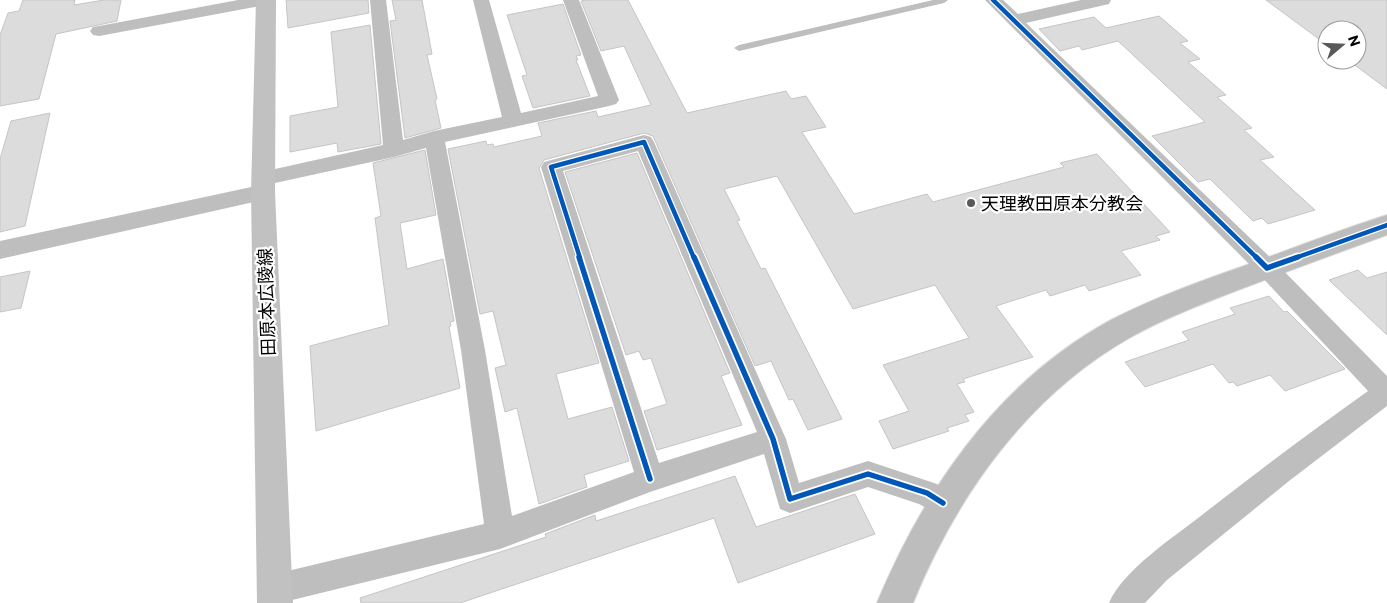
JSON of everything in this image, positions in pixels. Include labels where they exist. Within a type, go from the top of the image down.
[{"type":"main road","name":"田原本広陵線","points":[[266,0],[264,185],[275,596]]},
{"type":"main road","points":[[896,603],[908,569],[944,503],[967,467],[998,431],[1053,375],[1118,330],[1170,306],[1267,268],[1387,225]]},
{"type":"street","points":[[100,30],[266,0]]},
{"type":"street","points":[[378,0],[394,150]]},
{"type":"street","points":[[481,0],[513,120]]},
{"type":"street","points":[[0,250],[264,185],[434,138],[609,100],[571,0]]},
{"type":"street","points":[[993,0],[1016,20],[1267,268],[1386,393],[1156,569],[1124,603]]},
{"type":"street","points":[[1016,20],[1102,0]]},
{"type":"street","points":[[434,138],[473,350],[500,535]]},
{"type":"street","points":[[650,480],[550,167],[644,142],[772,439],[790,499],[868,474],[926,493],[944,503]]},
{"type":"street","points":[[275,596],[500,535],[650,480],[772,439]]},
{"type":"lane","points":[[739,48],[944,0]]},
{"type":"building","points":[[23,0],[75,0],[74,5],[104,0],[121,0],[117,21],[56,34],[39,99],[0,106],[0,35],[8,13],[19,11]]},
{"type":"building","points":[[286,0],[368,0],[369,13],[288,28]]},
{"type":"building","points":[[392,0],[422,0],[432,54],[427,55],[437,99],[435,100],[441,128],[405,138],[390,21],[396,20]]},
{"type":"building","points":[[628,0],[687,113],[786,91],[791,99],[806,96],[826,127],[802,132],[854,214],[927,194],[933,202],[1064,167],[1060,163],[1097,154],[1170,232],[1156,236],[1160,240],[1121,251],[1141,275],[1089,291],[1085,285],[1050,296],[1046,290],[996,306],[1033,357],[963,379],[965,382],[957,384],[974,412],[965,415],[969,421],[947,428],[949,431],[893,449],[879,421],[909,411],[883,365],[969,338],[935,285],[853,309],[777,176],[724,189],[740,220],[737,221],[761,269],[765,268],[842,419],[808,430],[793,399],[789,400],[771,361],[755,366],[653,136],[644,133],[544,160],[539,168],[599,363],[556,374],[568,419],[612,407],[629,461],[584,475],[587,487],[539,504],[517,408],[505,412],[495,368],[506,365],[493,311],[480,314],[448,149],[486,141],[487,145],[493,144],[494,147],[542,136],[538,123],[596,111],[598,117],[651,105],[624,46],[601,51],[581,1]]},
{"type":"building","points":[[1266,0],[1387,0],[1387,89],[1361,70],[1367,70],[1367,20],[1317,20],[1317,38]]},
{"type":"building","points":[[563,4],[581,55],[576,56],[578,60],[576,60],[590,96],[533,108],[522,76],[527,75],[507,15]]},
{"type":"building","points":[[1159,16],[1188,41],[1180,43],[1200,59],[1188,62],[1226,95],[1217,97],[1252,128],[1244,130],[1274,157],[1260,160],[1315,210],[1268,224],[1262,218],[1253,221],[1210,179],[1198,182],[1152,136],[1205,122],[1118,41],[1082,50],[1079,46],[1060,51],[1039,29],[1094,17],[1106,28]]},
{"type":"building","points":[[370,25],[381,144],[338,152],[337,143],[290,152],[290,116],[338,107],[331,32]]},
{"type":"building","points":[[50,113],[25,226],[0,232],[0,159],[11,121]]},
{"type":"building","points":[[425,150],[436,215],[400,223],[407,269],[443,259],[454,321],[450,322],[451,326],[449,327],[460,388],[316,431],[310,346],[389,325],[375,218],[381,216],[373,163]]},
{"type":"building","points":[[637,153],[730,373],[721,376],[742,425],[657,450],[644,411],[667,404],[651,358],[643,360],[639,351],[626,355],[565,172]]},
{"type":"building","points":[[1358,270],[1367,278],[1387,272],[1387,335],[1329,280]]},
{"type":"building","points":[[30,271],[21,308],[0,312],[0,277]]},
{"type":"building","points":[[1269,296],[1284,312],[1287,311],[1345,369],[1285,391],[1270,375],[1237,386],[1233,382],[1229,383],[1213,364],[1145,387],[1125,362],[1189,340],[1182,332],[1235,314],[1230,308]]},
{"type":"building","points":[[735,476],[756,527],[855,494],[875,534],[738,583],[714,518],[460,603],[361,603],[360,598],[546,537],[545,534],[595,515],[596,521]]},
{"type":"cycle path","points":[[993,0],[1267,268],[1387,225]]},
{"type":"cycle path","points":[[650,479],[551,167],[644,142],[773,439],[790,499],[868,474],[927,493],[943,503]]},
{"type":"place","name":"天理教田原本分教会","points":[[971,203]]}]
